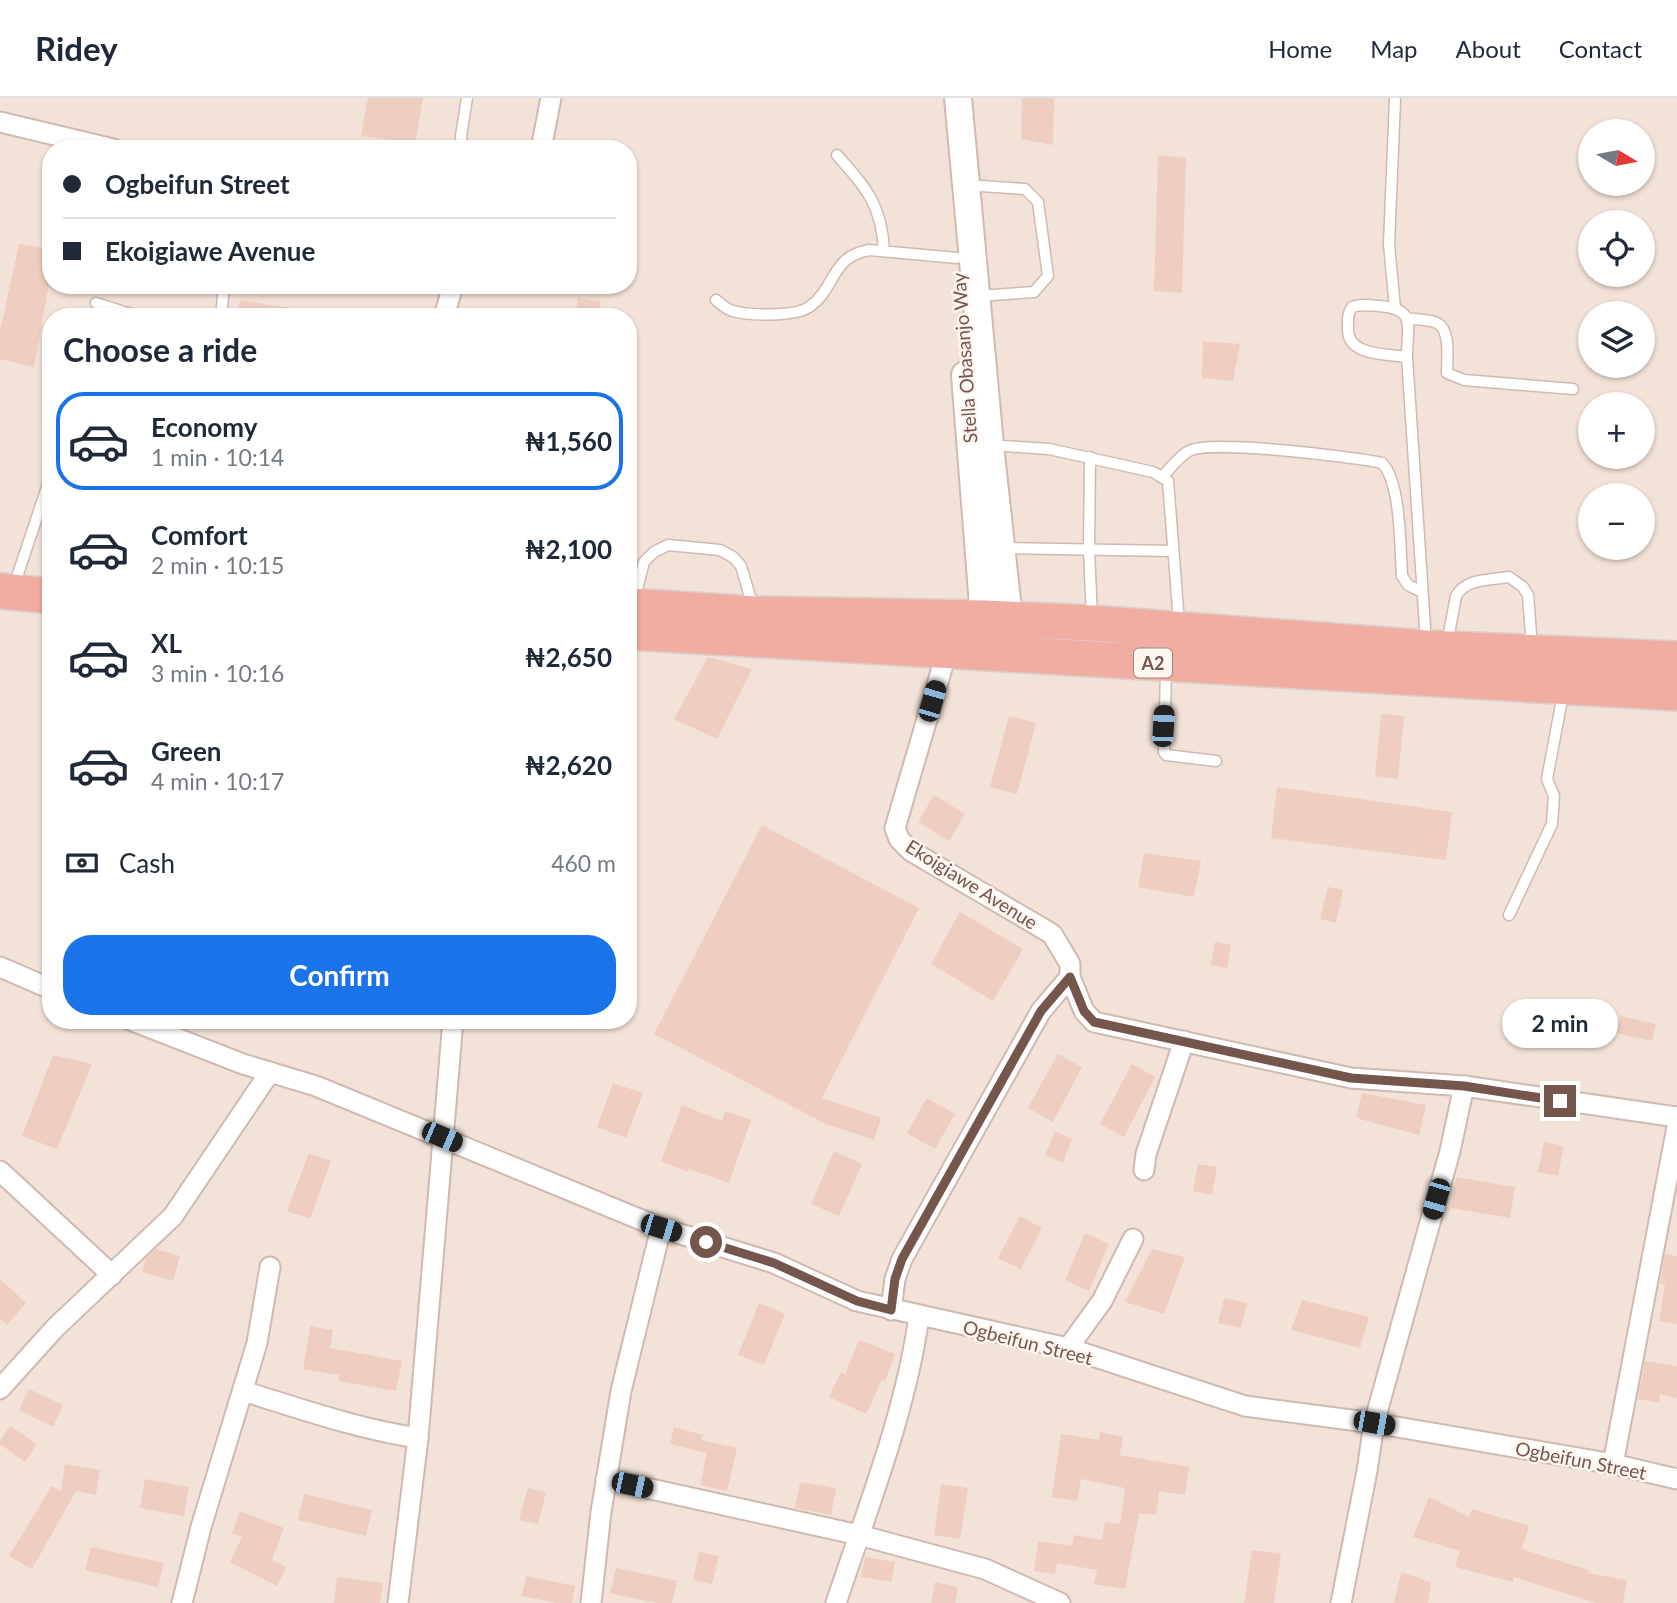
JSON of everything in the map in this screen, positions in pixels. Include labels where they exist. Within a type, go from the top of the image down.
[{"type":"highway","points":[[17,578],[42,591]]},
{"type":"highway","name":"A2","points":[[637,615],[997,618],[1436,649],[1677,659]]},
{"type":"highway","name":"A2","points":[[637,616],[947,651],[1677,693]]},
{"type":"street","points":[[543,140],[551,98]]},
{"type":"street","name":"Stella Obasanjo Way","points":[[941,98],[997,618]]},
{"type":"street","points":[[957,98],[1002,548],[997,618]]},
{"type":"street","points":[[0,122],[75,140]]},
{"type":"street","name":"Ekoigiawe Avenue","points":[[947,651],[895,828],[898,839],[911,851],[1052,934],[1070,964],[1070,977],[1084,1011],[1094,1022],[1351,1078],[1464,1086],[1677,1117]]},
{"type":"street","points":[[0,967],[42,985]]},
{"type":"street","points":[[891,1310],[895,1279],[902,1259],[1041,1011],[1070,977]]},
{"type":"street","name":"Ogbeifun Street","points":[[153,1029],[243,1064],[316,1086],[661,1228],[774,1263],[857,1301],[1068,1348],[1245,1406],[1374,1423],[1613,1464],[1677,1479]]},
{"type":"street","points":[[398,1603],[418,1438],[452,1029]]},
{"type":"street","points":[[1144,1170],[1146,1154],[1184,1041]]},
{"type":"street","points":[[0,1389],[55,1328],[173,1216],[270,1072]]},
{"type":"street","points":[[1341,1603],[1374,1423],[1450,1151],[1464,1086]]},
{"type":"street","points":[[1613,1464],[1677,1127]]},
{"type":"street","points":[[0,1171],[112,1275]]},
{"type":"street","points":[[591,1603],[606,1479],[621,1391],[661,1228]]},
{"type":"street","points":[[1068,1348],[1102,1301],[1133,1239]]},
{"type":"street","points":[[182,1603],[201,1527],[257,1343],[271,1267]]},
{"type":"street","points":[[836,1603],[914,1359],[919,1316]]},
{"type":"street","points":[[243,1391],[371,1429],[418,1438]]},
{"type":"street","points":[[606,1479],[859,1535],[985,1569],[1060,1603]]},
{"type":"lane","points":[[462,140],[467,98]]},
{"type":"lane","points":[[1395,100],[1389,244],[1395,307]]},
{"type":"lane","points":[[837,155],[869,192],[883,228],[884,251]]},
{"type":"lane","points":[[966,185],[1025,189],[1038,202],[1048,276],[1034,292],[976,296]]},
{"type":"lane","points":[[716,300],[728,309],[760,315],[800,312],[810,307],[846,258],[855,252],[869,250],[957,258]]},
{"type":"lane","points":[[96,303],[112,308]]},
{"type":"lane","points":[[1407,357],[1362,350],[1352,344],[1348,337],[1349,312],[1352,307],[1360,304],[1395,307],[1403,311],[1408,318],[1407,357],[1422,592],[1436,649]]},
{"type":"lane","points":[[1408,318],[1436,322],[1442,328],[1445,334],[1447,373],[1453,377],[1573,388]]},
{"type":"lane","points":[[990,445],[1049,449],[1090,457],[1153,472],[1168,481],[1180,629]]},
{"type":"lane","points":[[1162,477],[1190,450],[1212,446],[1287,451],[1382,463],[1389,470],[1394,486],[1402,576],[1408,585],[1422,592]]},
{"type":"lane","points":[[1090,457],[1089,550],[1092,623]]},
{"type":"lane","points":[[17,578],[42,516]]},
{"type":"lane","points":[[637,588],[644,562],[654,552],[668,545],[720,550],[733,557],[741,566],[755,614]]},
{"type":"lane","points":[[1002,548],[1173,551]]},
{"type":"lane","points":[[1436,649],[1460,589],[1470,582],[1509,578],[1523,587],[1528,594],[1532,652]]},
{"type":"lane","points":[[1167,663],[1164,752],[1166,755],[1216,761]]},
{"type":"lane","points":[[1508,915],[1552,824],[1554,796],[1547,779],[1565,686]]},
{"type":"shaded area","points":[[0,98],[1677,98],[1677,1603],[0,1603]]},
{"type":"building","points":[[368,98],[423,98],[416,140],[361,136]]},
{"type":"building","points":[[1022,98],[1054,98],[1053,145],[1021,139]]},
{"type":"building","points":[[1158,155],[1186,158],[1182,293],[1154,291]]},
{"type":"building","points":[[19,244],[42,248],[42,294],[47,294],[45,308],[42,308],[34,367],[0,359],[0,331]]},
{"type":"building","points":[[578,298],[601,302],[600,308],[576,308]]},
{"type":"building","points":[[240,300],[290,308],[239,308]]},
{"type":"building","points":[[1203,341],[1240,344],[1233,381],[1202,378]]},
{"type":"building","points":[[708,657],[752,669],[717,739],[674,719]]},
{"type":"building","points":[[1381,714],[1404,716],[1398,779],[1375,776]]},
{"type":"building","points":[[1009,716],[1036,723],[1017,794],[990,787]]},
{"type":"building","points":[[1277,787],[1452,812],[1446,860],[1271,838]]},
{"type":"building","points":[[934,795],[965,814],[949,841],[918,822]]},
{"type":"building","points":[[762,825],[919,908],[822,1098],[881,1118],[874,1140],[826,1124],[654,1034]]},
{"type":"building","points":[[1144,853],[1201,861],[1194,897],[1138,887]]},
{"type":"building","points":[[1328,887],[1343,890],[1336,923],[1320,919]]},
{"type":"building","points":[[960,912],[1023,949],[993,1001],[931,964]]},
{"type":"building","points":[[1215,942],[1231,945],[1227,968],[1211,965]]},
{"type":"building","points":[[1620,1016],[1656,1024],[1652,1041],[1616,1033]]},
{"type":"building","points":[[1058,1054],[1082,1067],[1053,1122],[1028,1108]]},
{"type":"building","points":[[53,1055],[92,1064],[57,1149],[22,1136]]},
{"type":"building","points":[[1132,1064],[1155,1077],[1124,1137],[1100,1124]]},
{"type":"building","points":[[613,1083],[643,1093],[626,1138],[597,1127]]},
{"type":"building","points":[[1362,1093],[1426,1105],[1419,1135],[1356,1118]]},
{"type":"building","points":[[927,1098],[955,1114],[935,1149],[907,1133]]},
{"type":"building","points":[[682,1105],[722,1121],[725,1111],[751,1120],[729,1183],[689,1169],[688,1172],[661,1161]]},
{"type":"building","points":[[1055,1131],[1072,1139],[1063,1163],[1045,1155]]},
{"type":"building","points":[[1544,1142],[1564,1146],[1558,1176],[1538,1172]]},
{"type":"building","points":[[834,1151],[862,1164],[839,1216],[811,1204]]},
{"type":"building","points":[[309,1153],[331,1161],[310,1219],[287,1211]]},
{"type":"building","points":[[1198,1164],[1217,1167],[1212,1195],[1193,1191]]},
{"type":"building","points":[[1456,1177],[1515,1187],[1510,1218],[1451,1208]]},
{"type":"building","points":[[1020,1216],[1042,1228],[1021,1269],[998,1258]]},
{"type":"building","points":[[1085,1233],[1109,1244],[1089,1291],[1065,1280]]},
{"type":"building","points":[[156,1249],[180,1256],[173,1281],[142,1272],[146,1258]]},
{"type":"building","points":[[1152,1249],[1185,1257],[1164,1314],[1125,1302]]},
{"type":"building","points":[[1665,1254],[1677,1256],[1677,1324],[1659,1321],[1665,1284],[1660,1283]]},
{"type":"building","points":[[0,1279],[26,1303],[7,1325],[0,1319]]},
{"type":"building","points":[[1224,1298],[1247,1303],[1241,1328],[1218,1323]]},
{"type":"building","points":[[1302,1300],[1369,1317],[1360,1348],[1291,1330]]},
{"type":"building","points":[[759,1303],[785,1314],[764,1365],[738,1355]]},
{"type":"building","points":[[310,1326],[333,1330],[330,1348],[402,1361],[396,1391],[338,1381],[339,1375],[303,1369]]},
{"type":"building","points":[[859,1340],[895,1354],[885,1381],[882,1380],[866,1414],[829,1397],[841,1372],[845,1374]]},
{"type":"building","points":[[1645,1361],[1677,1366],[1677,1398],[1660,1394],[1659,1403],[1638,1399]]},
{"type":"building","points":[[29,1389],[63,1405],[53,1427],[19,1410]]},
{"type":"building","points":[[10,1426],[37,1444],[25,1462],[0,1444]]},
{"type":"building","points":[[674,1427],[703,1435],[701,1440],[737,1448],[727,1491],[700,1485],[707,1453],[670,1444]]},
{"type":"building","points":[[1100,1432],[1123,1437],[1120,1455],[1189,1467],[1185,1495],[1159,1491],[1156,1515],[1139,1513],[1125,1589],[1094,1584],[1097,1570],[1057,1563],[1055,1574],[1034,1571],[1038,1541],[1072,1546],[1074,1535],[1102,1540],[1105,1522],[1120,1524],[1125,1488],[1081,1479],[1077,1501],[1052,1497],[1061,1434],[1099,1440]]},
{"type":"building","points":[[65,1464],[100,1470],[96,1495],[76,1491],[32,1569],[9,1556],[52,1486],[61,1491]]},
{"type":"building","points":[[145,1479],[189,1487],[184,1516],[140,1508]]},
{"type":"building","points":[[800,1482],[836,1488],[831,1515],[795,1508]]},
{"type":"building","points":[[941,1484],[968,1488],[960,1539],[934,1535]]},
{"type":"building","points":[[528,1488],[546,1492],[538,1524],[519,1520]]},
{"type":"building","points":[[304,1494],[372,1510],[366,1536],[298,1520]]},
{"type":"building","points":[[1429,1497],[1469,1517],[1472,1509],[1529,1526],[1522,1549],[1588,1570],[1587,1573],[1627,1580],[1623,1603],[1596,1603],[1514,1577],[1513,1582],[1455,1567],[1460,1551],[1413,1537]]},
{"type":"building","points":[[240,1511],[284,1528],[272,1560],[286,1567],[277,1586],[230,1562],[242,1537],[232,1533]]},
{"type":"building","points":[[91,1547],[164,1563],[158,1587],[85,1570]]},
{"type":"building","points":[[1252,1550],[1281,1554],[1274,1603],[1244,1603]]},
{"type":"building","points":[[699,1552],[719,1556],[712,1584],[693,1580]]},
{"type":"building","points":[[865,1557],[895,1562],[891,1582],[861,1577]]},
{"type":"building","points":[[616,1568],[677,1581],[672,1603],[656,1603],[610,1593]]},
{"type":"building","points":[[1401,1572],[1431,1582],[1428,1603],[1394,1603]]},
{"type":"building","points":[[526,1576],[575,1586],[572,1603],[522,1596]]},
{"type":"building","points":[[337,1577],[383,1583],[380,1603],[334,1603]]},
{"type":"building","points":[[935,1582],[958,1587],[955,1603],[931,1603]]},
{"type":"route","points":[[706,1242],[774,1263],[857,1301],[891,1310],[895,1279],[902,1259],[1041,1011],[1070,977],[1084,1011],[1094,1022],[1351,1078],[1464,1086],[1560,1101]]}]
